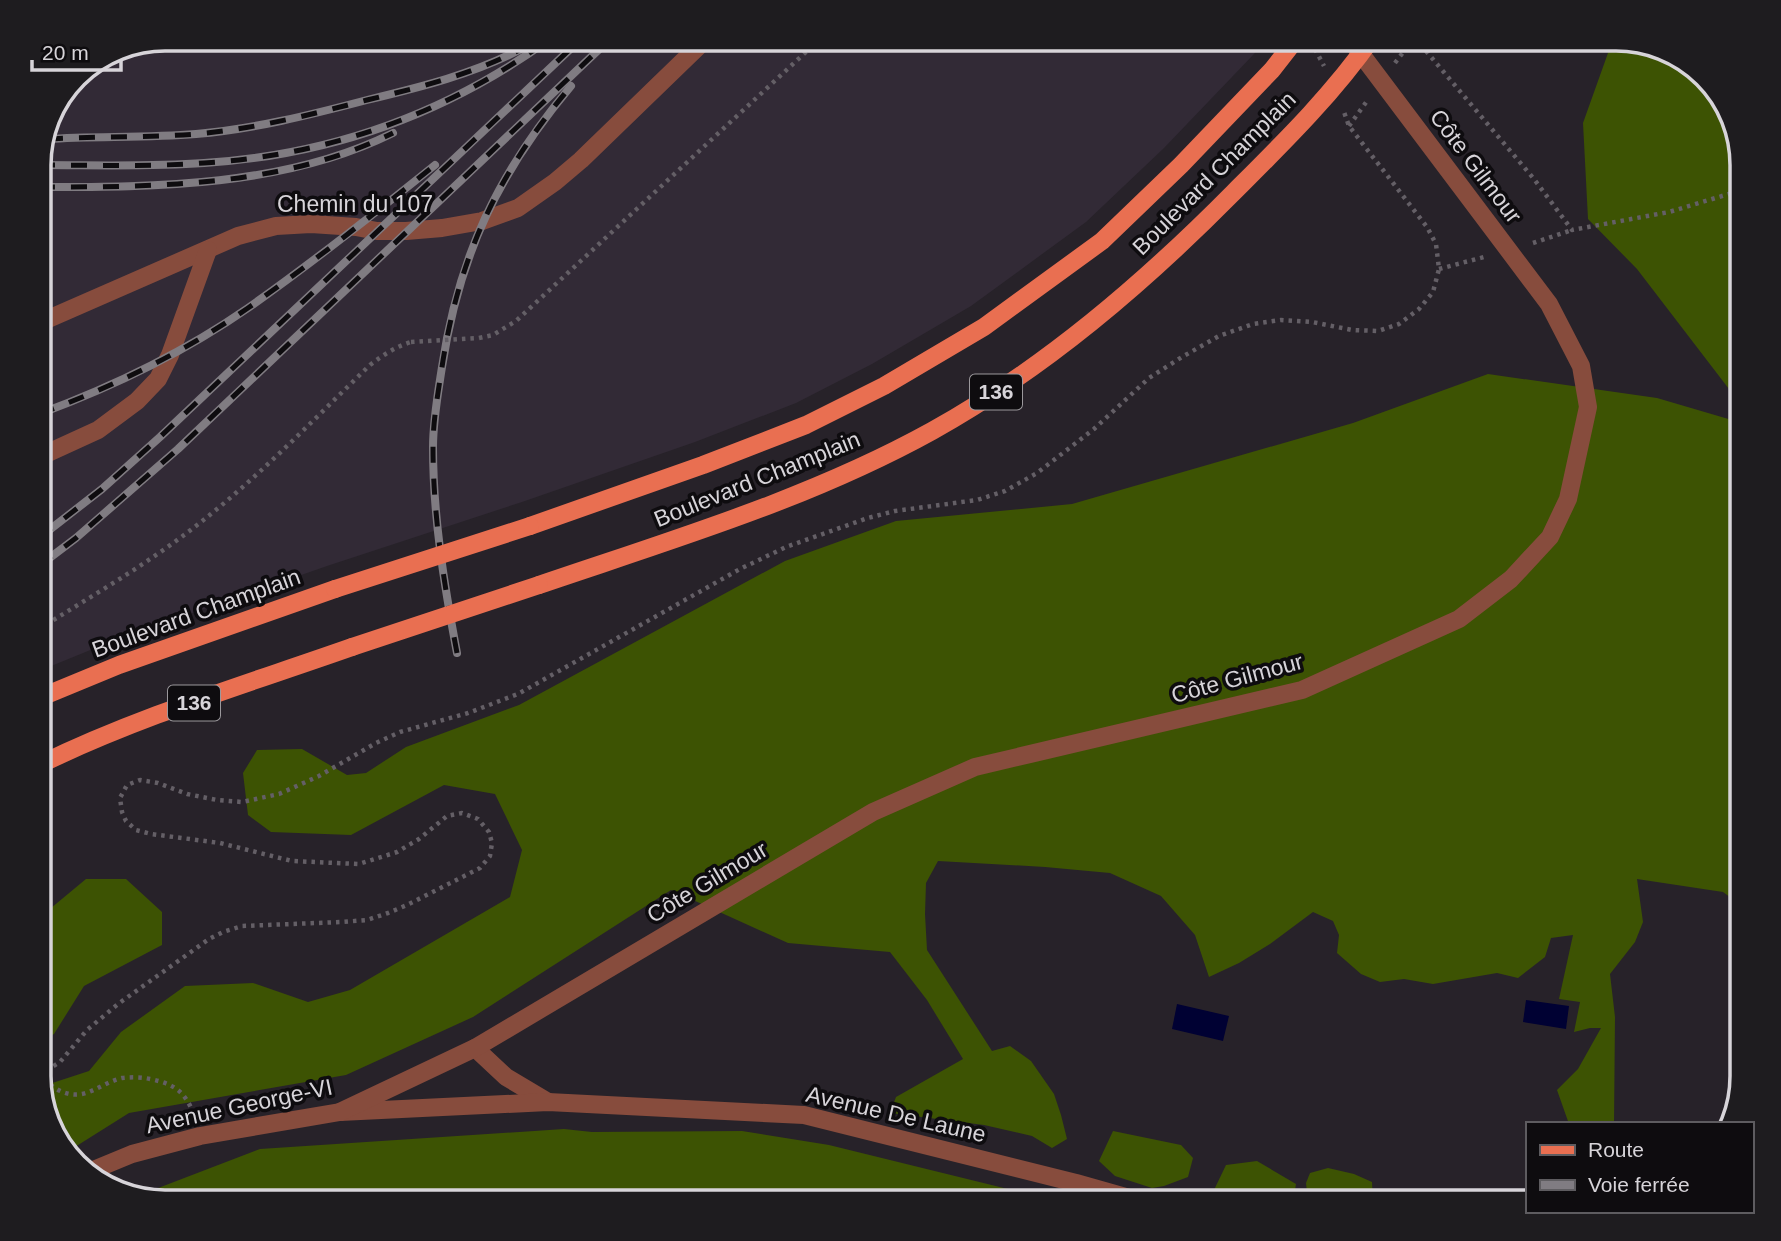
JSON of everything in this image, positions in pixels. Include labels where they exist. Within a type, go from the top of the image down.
[{"type":"main road","name":"Boulevard Champlain","points":[[51,693],[119,665],[335,589],[530,526],[703,465],[806,425],[884,386],[984,327],[1102,241],[1190,156],[1287,51]]},
{"type":"main road","name":"Boulevard Champlain","points":[[51,759],[140,722],[352,647],[736,518],[845,474],[931,431],[1006,386],[1089,324],[1152,270],[1243,183],[1335,86],[1363,51]]},
{"type":"street","name":"Chemin du 107","points":[[51,318],[238,236],[276,226],[311,224],[377,231],[430,229],[482,221],[517,208],[581,160],[694,51]]},
{"type":"street","name":"Côte Gilmour","points":[[475,1048],[873,812],[975,767],[1302,690],[1459,619],[1511,579],[1550,537],[1568,499],[1588,407],[1581,366],[1549,304],[1359,51]]},
{"type":"street","points":[[51,451],[98,429],[137,401],[159,379],[208,250]]},
{"type":"street","name":"Avenue De Laune","points":[[475,1048],[506,1077],[548,1102]]},
{"type":"street","name":"Avenue George-VI","points":[[98,1168],[132,1154],[200,1136],[340,1112],[475,1048]]},
{"type":"street","name":"Avenue De Laune","points":[[340,1112],[548,1102],[804,1115],[1101,1190]]},
{"type":"path","points":[[51,621],[190,530],[248,483],[384,354],[411,342],[493,335],[516,321],[807,51]]},
{"type":"path","points":[[51,1067],[60,1062],[87,1030],[118,1004],[209,939],[223,932],[242,926],[367,920],[407,905],[480,868],[490,856],[492,843],[489,832],[478,819],[462,813],[447,816],[419,839],[397,852],[359,864],[292,861],[220,843],[151,834],[136,830],[126,821],[120,798],[127,785],[140,780],[217,800],[242,802],[279,794],[319,776],[400,732],[468,713],[518,694],[740,569],[786,547],[877,515],[977,500],[1005,491],[1037,473],[1094,429],[1149,378],[1219,336],[1253,324],[1281,320],[1378,331],[1399,324],[1419,309],[1433,292],[1439,270],[1436,244],[1427,227],[1349,126],[1335,86],[1317,51]]},
{"type":"path","points":[[1426,51],[1534,179],[1572,230],[1669,212],[1730,194]]},
{"type":"path","points":[[51,1086],[65,1093],[84,1094],[123,1078],[142,1077],[169,1083],[182,1093],[193,1111],[200,1136]]},
{"type":"shaded area","points":[[165,51],[1256,51],[1164,148],[1086,222],[971,306],[872,364],[796,403],[695,442],[110,642],[51,666],[51,157],[55,135],[74,95],[108,66],[128,57]]},
{"type":"shaded area","points":[[1526,1000],[1569,1006],[1566,1029],[1523,1022]]},
{"type":"shaded area","points":[[1177,1004],[1229,1016],[1223,1041],[1172,1029]]},
{"type":"green space","points":[[1609,51],[1631,52],[1660,59],[1697,84],[1715,108],[1726,135],[1730,165],[1730,390],[1637,269],[1588,219],[1583,123]]},
{"type":"green space","points":[[1488,374],[1657,398],[1730,419],[1730,897],[1723,892],[1637,879],[1643,922],[1635,942],[1610,974],[1615,1017],[1614,1122],[1568,1122],[1557,1090],[1578,1069],[1601,1028],[1574,1032],[1580,1002],[1559,999],[1573,935],[1551,938],[1545,957],[1518,978],[1497,973],[1433,984],[1404,979],[1380,982],[1361,974],[1337,953],[1339,935],[1333,921],[1313,912],[1270,944],[1209,977],[1195,935],[1161,896],[1110,873],[938,861],[926,883],[927,950],[992,1051],[1010,1046],[1031,1061],[1054,1094],[1067,1139],[1052,1148],[1032,1136],[984,1125],[890,1113],[896,1097],[963,1059],[927,1000],[890,952],[788,943],[671,890],[473,1017],[346,1075],[129,1113],[75,1147],[66,1133],[59,1120],[51,1083],[89,1071],[121,1032],[185,986],[253,983],[308,1002],[350,990],[510,897],[522,850],[495,794],[444,785],[351,835],[271,832],[248,815],[243,773],[257,750],[302,749],[347,775],[366,773],[406,747],[519,705],[785,561],[896,521],[1072,504],[1353,423]]},
{"type":"green space","points":[[86,879],[126,879],[162,912],[162,945],[84,986],[51,1036],[51,908]]},
{"type":"green space","points":[[564,1129],[592,1132],[742,1131],[829,1145],[1012,1190],[155,1189],[260,1149]]},
{"type":"green space","points":[[1113,1131],[1181,1145],[1193,1158],[1188,1177],[1152,1188],[1115,1176],[1099,1161]]},
{"type":"green space","points":[[1257,1161],[1296,1184],[1295,1190],[1214,1190],[1226,1165]]},
{"type":"green space","points":[[1328,1168],[1354,1174],[1372,1182],[1372,1190],[1307,1190],[1310,1173]]},
{"type":"railway","points":[[54,139],[177,135],[261,125],[427,85],[486,65],[517,51]]},
{"type":"railway","points":[[51,165],[204,163],[297,151],[386,126],[429,108],[471,88],[532,51]]},
{"type":"railway","points":[[51,529],[102,489],[160,437],[568,51]]},
{"type":"railway","points":[[51,557],[178,449],[597,51]]},
{"type":"railway","points":[[457,653],[440,550],[433,473],[435,417],[449,326],[471,252],[486,217],[522,151],[571,86]]},
{"type":"railway","points":[[51,187],[174,184],[264,174],[351,151],[393,133]]},
{"type":"railway","points":[[51,409],[146,368],[198,340],[272,291],[435,165]]}]
